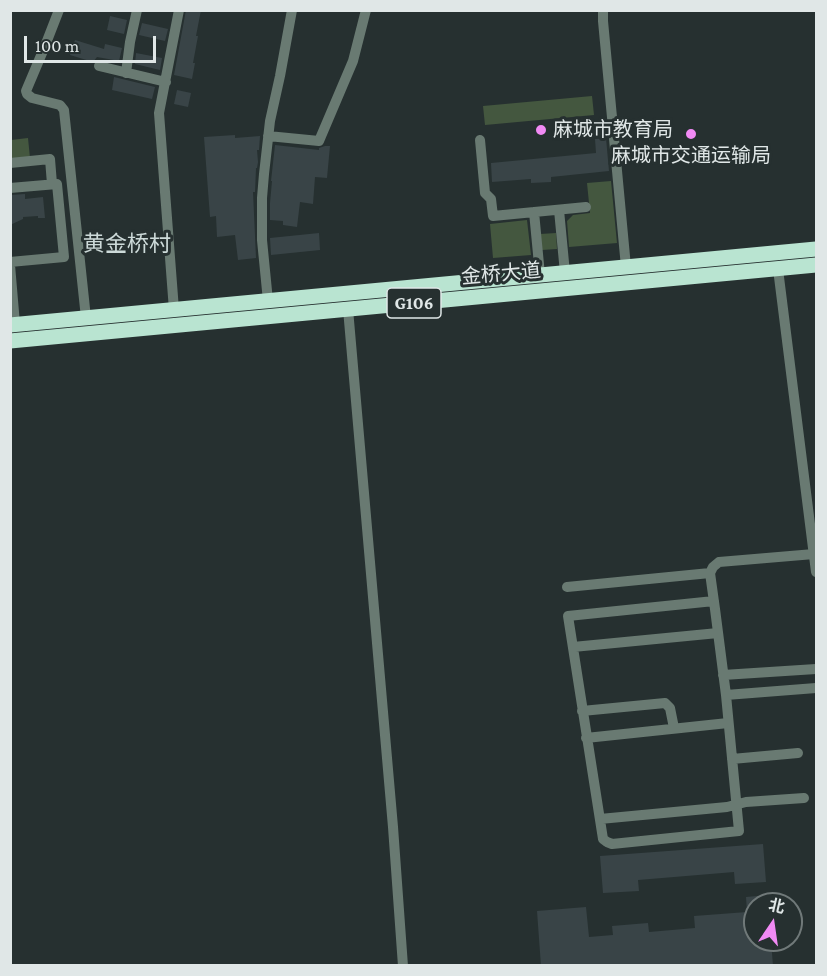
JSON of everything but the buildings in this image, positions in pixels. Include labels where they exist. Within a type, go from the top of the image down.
[{"type":"highway","name":"金桥大道","points":[[13,325],[816,249]]},
{"type":"highway","name":"金桥大道","points":[[10,341],[816,265]]},
{"type":"street","points":[[59,10],[26,91],[32,98],[60,105],[64,110],[86,318]]},
{"type":"street","points":[[126,73],[137,10]]},
{"type":"street","points":[[174,310],[159,113],[179,10]]},
{"type":"street","points":[[268,301],[262,240],[264,174],[270,121],[292,10]]},
{"type":"street","points":[[268,136],[319,141],[353,61],[366,10]]},
{"type":"street","points":[[603,10],[626,267]]},
{"type":"street","points":[[99,66],[166,82]]},
{"type":"street","points":[[480,140],[485,193],[491,199],[493,216],[586,207]]},
{"type":"street","points":[[10,163],[50,159],[52,184]]},
{"type":"street","points":[[10,188],[57,184],[64,257],[10,263],[13,325]]},
{"type":"street","points":[[559,210],[565,273]]},
{"type":"street","points":[[534,212],[540,276]]},
{"type":"street","points":[[778,269],[811,482],[816,572]]},
{"type":"street","points":[[348,309],[403,966]]},
{"type":"street","points":[[714,600],[568,616],[603,838],[607,843],[739,831],[726,696],[714,600],[710,573],[719,562],[814,554]]},
{"type":"street","points":[[567,587],[710,573]]},
{"type":"street","points":[[573,647],[718,633]]},
{"type":"street","points":[[723,675],[816,669]]},
{"type":"street","points":[[726,696],[816,688]]},
{"type":"street","points":[[582,711],[665,703],[670,708],[674,728]]},
{"type":"street","points":[[586,738],[728,723]]},
{"type":"street","points":[[732,759],[798,753]]},
{"type":"street","points":[[600,819],[727,807],[746,802],[804,798]]},
{"type":"green space","points":[[592,96],[594,115],[485,125],[483,106]]},
{"type":"green space","points":[[28,138],[30,158],[11,160],[11,140]]},
{"type":"green space","points":[[611,181],[617,243],[569,247],[567,221],[573,215],[590,213],[587,183]]},
{"type":"green space","points":[[527,220],[531,255],[493,258],[490,224]]},
{"type":"green space","points":[[556,233],[557,249],[542,250],[540,234]]},
{"type":"place","name":"麻城市教育局","points":[[541,130]]},
{"type":"place","name":"麻城市交通运输局","points":[[691,134]]},
{"type":"district","name":"黄金桥村","points":[[127,244]]}]
